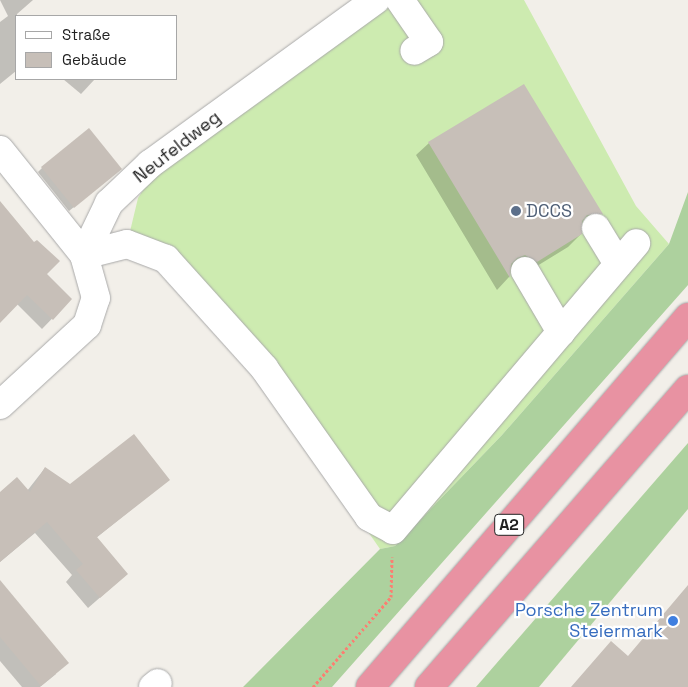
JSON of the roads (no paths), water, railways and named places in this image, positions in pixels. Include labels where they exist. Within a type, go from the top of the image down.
[{"type":"highway","name":"A2","points":[[370,687],[688,317]]},
{"type":"highway","name":"A2","points":[[429,687],[688,389]]},
{"type":"street","name":"Neufeldweg","points":[[84,255],[109,203],[150,164],[376,0]]},
{"type":"street","points":[[400,0],[428,42],[414,52]]},
{"type":"street","points":[[0,150],[84,255],[96,298],[87,325],[0,405]]},
{"type":"street","points":[[596,228],[618,264]]},
{"type":"street","points":[[84,255],[127,244],[166,259],[264,368],[369,517],[393,530],[636,243]]},
{"type":"street","points":[[524,271],[561,332]]},
{"type":"place","name":"DCCS","points":[[516,211]]},
{"type":"place","name":"Porsche Zentrum Steiermark","points":[[673,621]]}]
